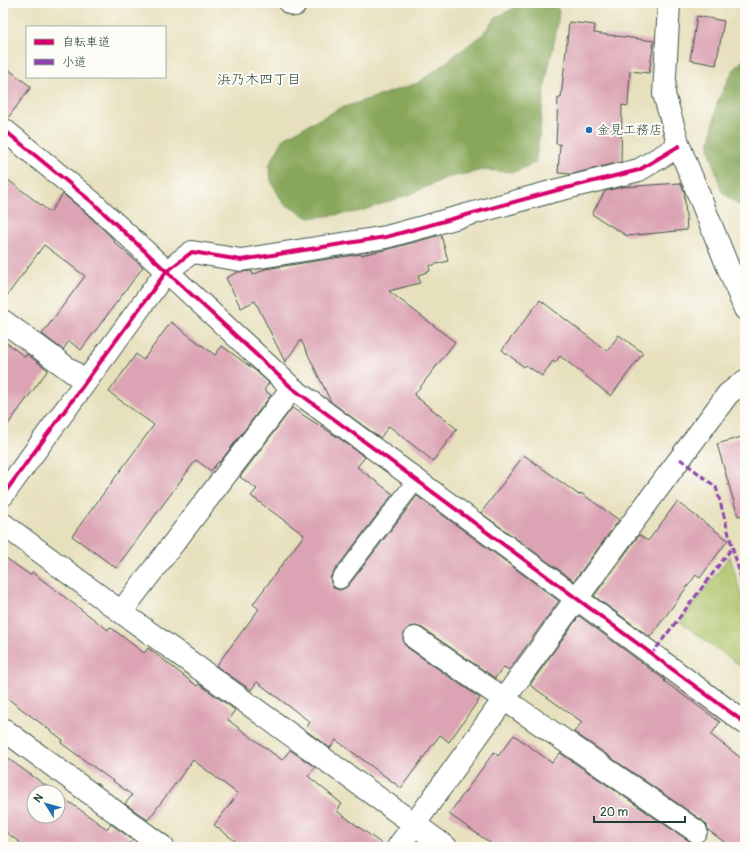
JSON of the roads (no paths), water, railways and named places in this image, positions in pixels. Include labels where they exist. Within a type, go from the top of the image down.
[{"type":"street","points":[[669,3],[664,94],[679,146],[743,297]]},
{"type":"street","points":[[3,129],[92,202],[292,388],[745,723]]},
{"type":"street","points":[[3,495],[166,272],[192,252],[241,260],[386,237],[554,191],[639,170],[679,146]]},
{"type":"street","points":[[3,321],[85,381]]},
{"type":"street","points":[[398,847],[576,599],[728,394],[745,381]]},
{"type":"street","points":[[121,612],[292,388]]},
{"type":"street","points":[[3,524],[121,612],[446,847]]},
{"type":"street","points":[[415,638],[696,831]]},
{"type":"street","points":[[3,729],[163,847]]},
{"type":"lane","points":[[340,580],[417,479]]},
{"type":"place","name":"金見工務店","points":[[589,130]]},
{"type":"district","name":"浜乃木四丁目","points":[[259,79]]}]
